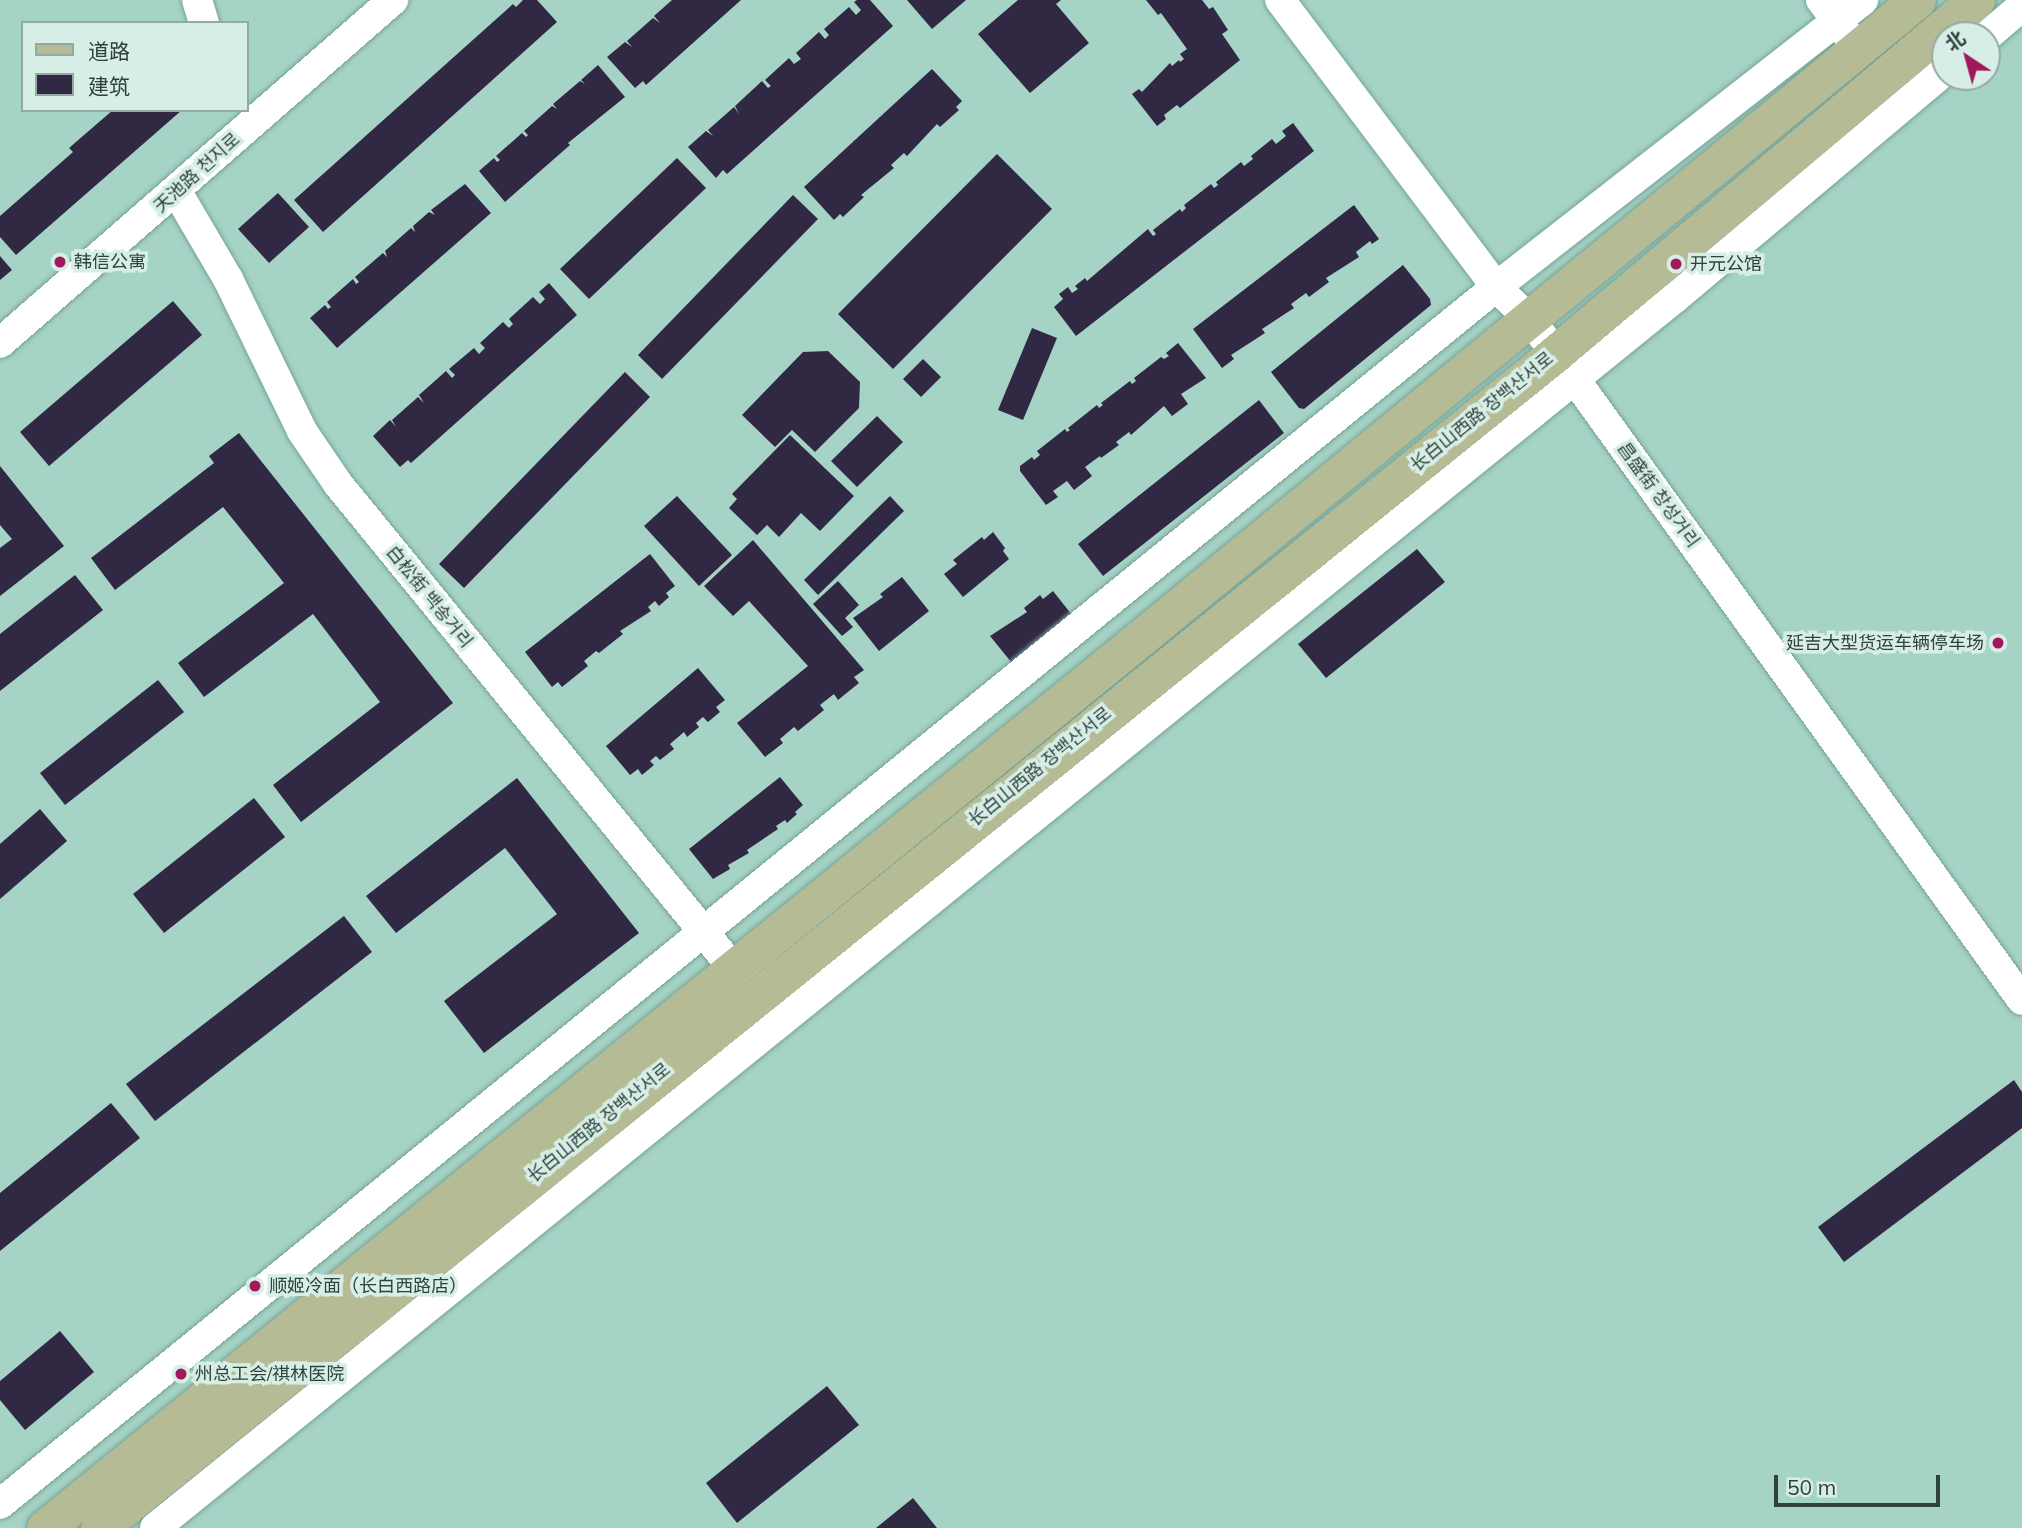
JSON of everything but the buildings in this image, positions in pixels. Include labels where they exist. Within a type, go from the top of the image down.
[{"type":"main road","name":"长白山西路 장백산서로","points":[[45,1528],[1528,318],[1839,24],[1917,0]]},
{"type":"main road","name":"长白山西路 장백산서로","points":[[99,1528],[1565,366],[1976,0]]},
{"type":"street","points":[[197,0],[203,21]]},
{"type":"street","name":"天池路 천지로","points":[[0,343],[177,192],[237,122],[393,0]]},
{"type":"street","name":"昌盛街 창성거리","points":[[1280,0],[1496,287],[1528,318],[1565,366],[2022,1000]]},
{"type":"street","name":"长白山西路 장백산서로","points":[[0,1504],[1496,287],[1839,24],[1863,0]]},
{"type":"street","points":[[2001,24],[2022,6]]},
{"type":"street","name":"长白山西路 장백산서로","points":[[155,1528],[1565,366],[1931,82]]},
{"type":"street","name":"白松街 백송거리","points":[[177,192],[228,279],[302,431],[338,484],[733,968]]},
{"type":"place","name":"韩信公寓","points":[[60,262]]},
{"type":"place","name":"开元公馆","points":[[1676,264]]},
{"type":"place","name":"延吉大型货运车辆停车场","points":[[1998,643]]},
{"type":"place","name":"顺姬冷面（长白西路店）","points":[[255,1286]]},
{"type":"place","name":"州总工会/祺林医院","points":[[181,1374]]}]
